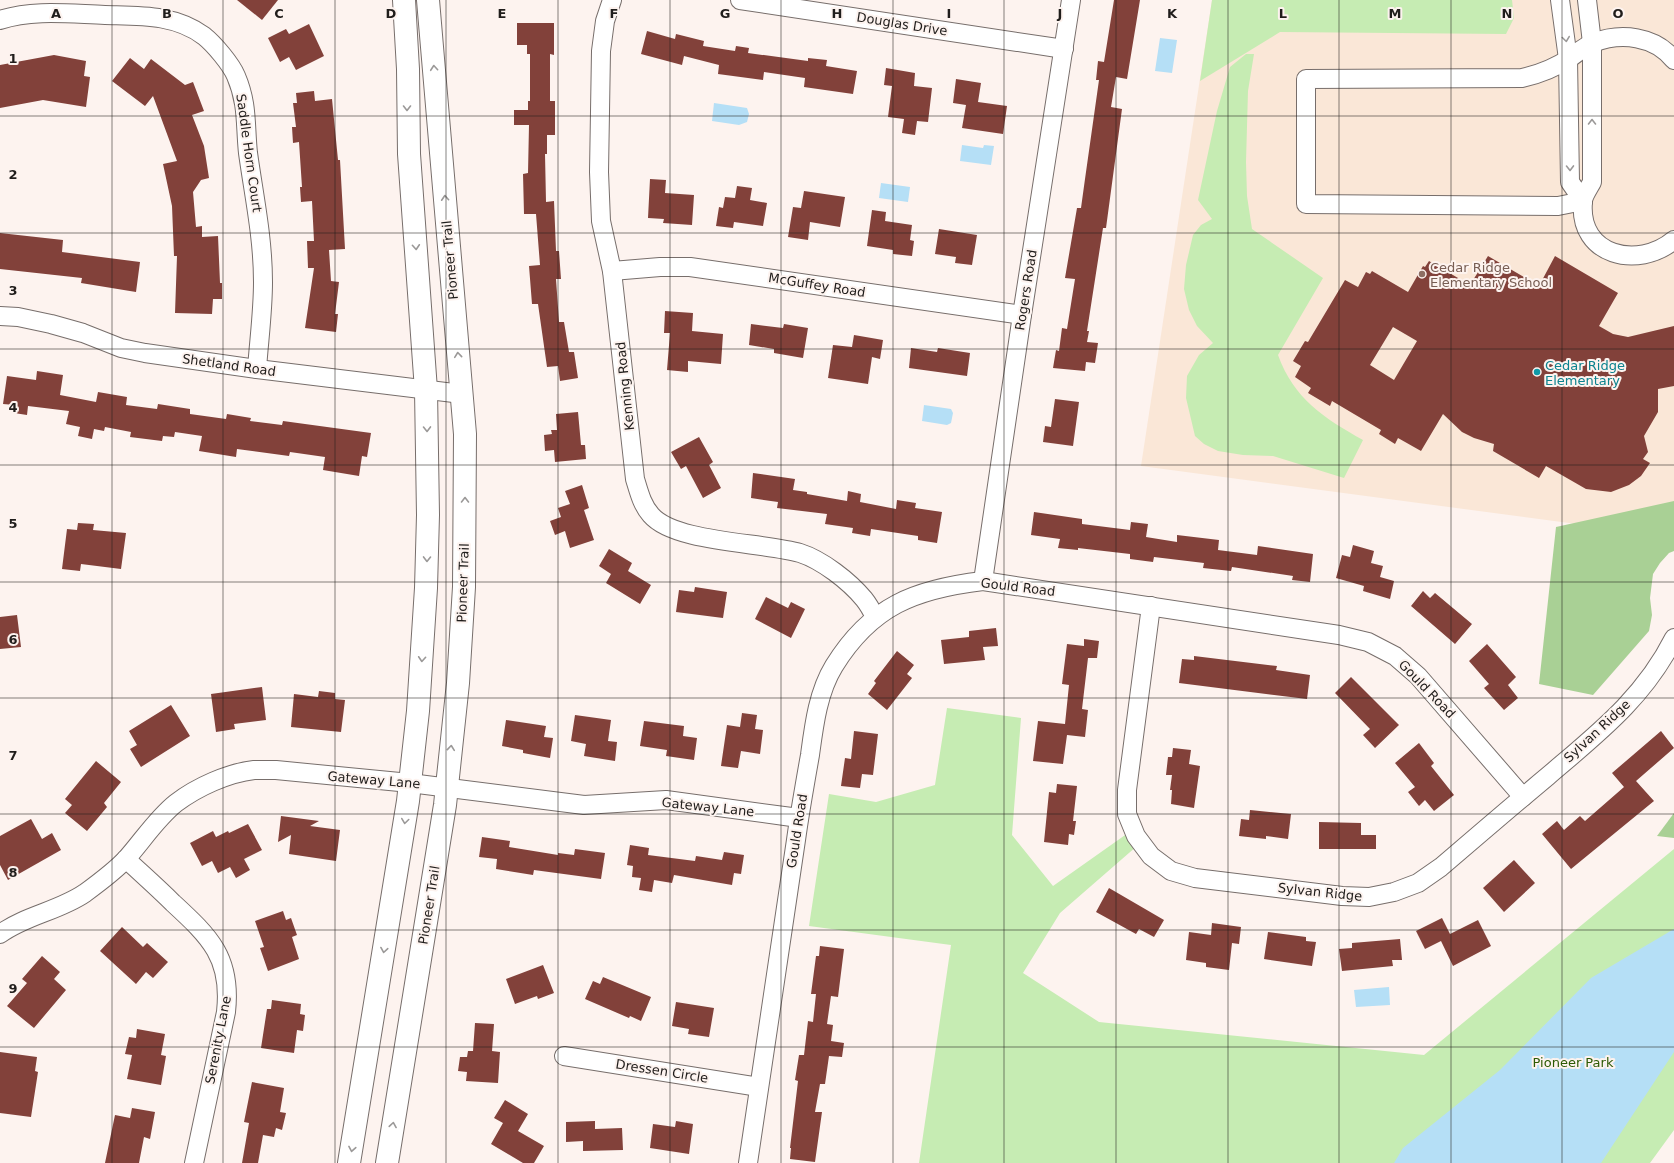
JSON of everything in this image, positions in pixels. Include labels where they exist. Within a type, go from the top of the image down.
[{"type":"main road","points":[[349,1163],[410,783],[418,711],[426,588],[428,515],[426,390],[408,154],[408,70],[404,0]]},
{"type":"main road","name":"Pioneer Trail","points":[[387,1163],[447,787],[458,683],[464,587],[465,434],[428,0]]},
{"type":"street","name":"Kenning Road","points":[[612,0],[605,21],[601,51],[599,172],[601,221],[612,271],[635,479],[640,498],[651,516],[667,528],[687,534],[801,554],[824,565],[846,580],[864,599],[876,617]]},
{"type":"street","name":"Douglas Drive","points":[[740,0],[1064,49]]},
{"type":"street","name":"Rogers Road","points":[[983,581],[1022,315],[1071,0]]},
{"type":"street","points":[[1560,0],[1568,59],[1570,182],[1583,201]]},
{"type":"street","points":[[1587,0],[1592,43],[1592,182],[1583,201],[1584,225],[1590,238],[1602,248],[1614,253],[1630,256],[1641,256],[1656,251],[1668,246],[1674,240]]},
{"type":"street","name":"Saddle Horn Court","points":[[0,20],[37,13],[162,18],[186,26],[204,36],[217,50],[235,74],[243,96],[247,117],[248,150],[259,220],[262,251],[262,309],[257,369]]},
{"type":"street","points":[[1583,201],[1558,206],[1306,204],[1306,79],[1522,78],[1548,70],[1592,43],[1614,38],[1641,39],[1652,42],[1661,47],[1674,60]]},
{"type":"street","name":"McGuffey Road","points":[[612,271],[660,267],[705,268],[1022,315]]},
{"type":"street","name":"Shetland Road","points":[[0,316],[18,317],[51,324],[83,333],[121,348],[139,352],[257,369],[462,394]]},
{"type":"street","name":"Gould Road","points":[[748,1163],[799,818],[821,697],[833,667],[854,638],[876,617],[895,604],[918,594],[951,585],[983,581],[1339,634],[1368,642],[1396,656],[1418,676],[1523,797]]},
{"type":"street","name":"Sylvan Ridge","points":[[1151,606],[1127,790],[1127,814],[1136,836],[1151,856],[1171,871],[1195,878],[1342,896],[1368,897],[1394,892],[1418,883],[1441,867],[1600,732],[1626,707],[1649,679],[1674,638]]},
{"type":"street","name":"Gateway Lane","points":[[0,934],[29,919],[60,907],[78,897],[106,877],[126,859],[151,829],[176,803],[202,787],[229,776],[254,770],[276,770],[410,783],[584,805],[666,800],[799,818]]},
{"type":"street","name":"Serenity Lane","points":[[126,859],[200,928],[219,956],[225,974],[228,992],[226,1012],[194,1163]]},
{"type":"street","name":"Dressen Circle","points":[[564,1056],[759,1087]]},
{"type":"shaded area","name":"Cedar Ridge Elementary School","points":[[1212,0],[1674,0],[1674,537],[1141,466]]},
{"type":"green space","points":[[1212,0],[1512,0],[1514,18],[1506,34],[1280,32],[1200,81]]},
{"type":"green space","points":[[1246,54],[1254,54],[1248,91],[1246,162],[1247,196],[1252,229],[1323,278],[1278,355],[1293,384],[1312,406],[1336,424],[1363,440],[1344,478],[1273,456],[1243,455],[1218,451],[1204,444],[1195,436],[1186,398],[1187,376],[1199,355],[1213,343],[1197,326],[1189,310],[1184,289],[1186,265],[1193,235],[1201,225],[1212,219],[1198,200],[1217,111],[1230,67]]},
{"type":"green space","points":[[1674,501],[1674,551],[1669,553],[1653,574],[1650,598],[1652,615],[1649,631],[1593,695],[1539,684],[1556,527]]},
{"type":"green space","name":"Pioneer Park","points":[[947,708],[1021,718],[1012,835],[1053,886],[1128,833],[1137,846],[1060,913],[1023,973],[1099,1022],[1424,1055],[1674,849],[1674,1130],[1650,1163],[919,1163],[951,945],[809,926],[829,794],[876,802],[935,785]]},
{"type":"green space","points":[[1674,813],[1674,838],[1657,836]]},
{"type":"water","points":[[1160,38],[1177,40],[1172,73],[1155,71]]},
{"type":"water","points":[[714,103],[747,108],[749,114],[747,122],[739,125],[712,121]]},
{"type":"water","points":[[962,145],[983,148],[984,145],[994,146],[991,165],[960,161]]},
{"type":"water","points":[[881,183],[910,187],[908,202],[879,198]]},
{"type":"water","points":[[924,405],[951,409],[953,413],[951,423],[947,425],[922,421]]},
{"type":"water","points":[[1674,929],[1674,1052],[1601,1163],[1394,1163],[1403,1148],[1500,1070],[1591,978]]},
{"type":"water","points":[[1389,987],[1390,1005],[1356,1007],[1354,990]]},
{"type":"building","points":[[237,0],[278,0],[262,20]]},
{"type":"building","points":[[1114,0],[1140,0],[1127,79],[1116,77],[1111,107],[1122,109],[1106,228],[1103,228],[1087,331],[1089,331],[1087,342],[1098,343],[1095,363],[1086,362],[1085,371],[1053,368],[1056,350],[1059,351],[1062,328],[1067,329],[1075,279],[1065,278],[1077,208],[1081,208],[1099,80],[1096,80],[1098,61],[1104,62]]},
{"type":"building","points":[[517,23],[554,23],[554,55],[550,54],[550,101],[555,101],[555,135],[547,135],[547,154],[545,154],[546,202],[554,201],[556,251],[559,251],[561,279],[556,279],[559,322],[564,322],[569,352],[574,352],[578,378],[560,381],[558,366],[547,367],[538,304],[532,304],[529,266],[540,265],[536,214],[524,214],[523,174],[528,173],[529,125],[514,125],[514,110],[528,110],[528,101],[530,101],[530,54],[527,54],[527,45],[517,45]]},
{"type":"building","points":[[309,24],[324,56],[296,70],[289,57],[280,62],[268,38],[286,29],[289,34]]},
{"type":"building","points":[[647,31],[675,39],[676,34],[704,41],[703,46],[735,51],[736,46],[749,48],[748,53],[808,61],[808,58],[827,60],[826,66],[857,71],[853,94],[804,87],[805,78],[764,72],[763,80],[718,74],[719,65],[684,56],[682,65],[641,54]]},
{"type":"building","points":[[54,55],[86,61],[84,76],[90,77],[86,107],[43,100],[0,108],[0,65]]},
{"type":"building","points":[[130,58],[144,69],[151,59],[185,85],[193,82],[204,111],[192,115],[204,146],[209,178],[201,180],[193,192],[196,227],[202,226],[202,237],[218,236],[222,299],[213,299],[212,314],[175,313],[177,256],[174,256],[172,206],[163,164],[177,161],[153,96],[145,106],[112,81]]},
{"type":"building","points":[[886,68],[915,73],[914,86],[932,88],[928,122],[917,121],[915,135],[902,133],[904,119],[888,117],[892,86],[884,85]]},
{"type":"building","points":[[956,79],[981,83],[978,102],[1007,106],[1003,134],[962,128],[966,105],[953,103]]},
{"type":"building","points":[[314,91],[315,101],[332,99],[338,160],[340,160],[345,249],[329,250],[331,281],[339,282],[335,314],[338,314],[336,332],[305,328],[314,268],[308,268],[307,241],[314,241],[312,201],[301,202],[300,187],[302,187],[299,142],[293,143],[292,127],[296,127],[293,103],[297,103],[296,93]]},
{"type":"building","points":[[650,179],[666,180],[665,193],[694,195],[692,225],[663,223],[664,219],[648,218]]},
{"type":"building","points":[[737,186],[752,188],[750,200],[767,203],[763,226],[734,222],[733,228],[716,226],[719,207],[723,208],[725,197],[735,198]]},
{"type":"building","points":[[804,191],[845,197],[840,227],[810,222],[808,240],[788,237],[793,207],[801,208]]},
{"type":"building","points":[[872,210],[886,212],[885,221],[912,225],[910,240],[914,241],[912,256],[893,254],[893,250],[867,246]]},
{"type":"building","points":[[939,229],[977,235],[972,265],[955,263],[956,257],[935,254]]},
{"type":"building","points":[[0,233],[63,240],[62,252],[140,262],[136,292],[81,283],[82,278],[0,269]]},
{"type":"building","name":"Cedar Ridge Elementary","points":[[1488,256],[1539,286],[1555,256],[1618,293],[1599,326],[1613,334],[1628,337],[1674,326],[1674,386],[1658,389],[1658,412],[1644,436],[1648,452],[1643,459],[1650,463],[1641,476],[1629,485],[1611,492],[1586,489],[1546,466],[1539,478],[1493,451],[1494,444],[1474,438],[1462,432],[1443,414],[1421,451],[1398,438],[1395,444],[1379,434],[1381,430],[1332,401],[1330,406],[1308,393],[1311,388],[1295,377],[1301,366],[1293,361],[1305,341],[1308,342],[1345,280],[1358,287],[1366,272],[1370,274],[1372,271],[1408,292],[1423,266],[1425,267],[1429,261],[1470,285]],"holes":[[[1393,327],[1417,341],[1394,380],[1370,365]]]},
{"type":"building","points":[[665,311],[693,313],[692,331],[723,334],[721,364],[688,361],[688,372],[667,370],[670,333],[664,333]]},
{"type":"building","points":[[751,324],[783,328],[784,324],[808,328],[803,358],[774,353],[774,349],[749,345]]},
{"type":"building","points":[[854,335],[883,340],[880,359],[872,357],[868,384],[828,378],[833,345],[852,347]]},
{"type":"building","points":[[911,348],[937,352],[938,348],[970,353],[967,376],[909,368]]},
{"type":"building","points":[[37,371],[63,375],[60,395],[96,402],[98,392],[127,397],[126,405],[157,409],[158,404],[190,409],[190,414],[226,419],[227,414],[251,418],[250,421],[282,425],[283,421],[371,433],[367,457],[362,456],[359,476],[323,470],[325,457],[290,452],[289,456],[237,449],[236,457],[199,451],[202,436],[175,432],[174,437],[163,436],[162,441],[130,437],[131,432],[105,427],[104,431],[94,429],[92,439],[78,436],[80,427],[66,424],[69,411],[28,406],[27,415],[14,413],[15,405],[3,404],[7,376],[36,380]]},
{"type":"building","points":[[1055,399],[1079,402],[1073,446],[1043,442],[1045,426],[1051,427]]},
{"type":"building","points":[[578,412],[581,445],[585,445],[586,459],[555,462],[554,450],[545,451],[544,435],[552,434],[551,430],[557,430],[556,414]]},
{"type":"building","points":[[699,437],[713,462],[709,465],[721,488],[703,498],[686,466],[681,469],[671,452]]},
{"type":"building","points":[[753,473],[795,479],[793,490],[807,492],[807,494],[847,501],[848,491],[861,494],[860,502],[896,509],[897,500],[916,503],[915,508],[942,512],[937,543],[918,540],[918,536],[871,529],[870,536],[852,533],[853,528],[825,524],[827,514],[777,508],[778,502],[751,498]]},
{"type":"building","points":[[582,485],[589,508],[584,510],[594,540],[570,548],[565,531],[555,535],[550,521],[561,517],[558,508],[570,504],[565,491]]},
{"type":"building","points":[[1034,512],[1082,519],[1082,524],[1130,530],[1131,522],[1148,524],[1146,537],[1177,542],[1177,535],[1219,540],[1218,550],[1257,555],[1258,546],[1313,554],[1310,582],[1292,580],[1293,576],[1232,567],[1231,571],[1203,568],[1204,563],[1154,557],[1153,562],[1130,559],[1130,554],[1078,548],[1078,550],[1058,548],[1060,539],[1031,535]]},
{"type":"building","points":[[78,523],[94,524],[93,530],[126,533],[121,569],[81,564],[80,571],[62,569],[67,529],[77,530]]},
{"type":"building","points":[[1353,545],[1374,551],[1371,563],[1383,566],[1380,577],[1394,581],[1390,599],[1363,591],[1364,586],[1336,578],[1342,555],[1350,557]]},
{"type":"building","points":[[609,549],[632,563],[628,571],[651,585],[640,604],[606,583],[611,574],[599,566]]},
{"type":"building","points":[[695,587],[727,592],[723,618],[676,612],[679,590],[694,592]]},
{"type":"building","points":[[1423,591],[1430,598],[1435,593],[1472,624],[1455,644],[1411,606]]},
{"type":"building","points":[[766,597],[788,608],[791,602],[805,609],[791,638],[755,619]]},
{"type":"building","points":[[17,615],[21,647],[0,649],[0,617]]},
{"type":"building","points":[[996,628],[998,646],[983,647],[985,660],[944,664],[941,640],[969,637],[969,631]]},
{"type":"building","points":[[1084,639],[1099,641],[1097,658],[1088,658],[1082,709],[1088,710],[1085,737],[1067,735],[1063,764],[1033,761],[1038,721],[1065,724],[1069,685],[1062,684],[1067,644],[1084,646]]},
{"type":"building","points":[[1487,644],[1516,677],[1508,685],[1518,698],[1504,710],[1484,688],[1489,684],[1469,661]]},
{"type":"building","points":[[897,651],[914,665],[907,674],[912,678],[887,710],[868,694],[876,683],[874,681]]},
{"type":"building","points":[[1194,656],[1277,666],[1276,670],[1310,675],[1307,699],[1179,683],[1182,659],[1194,660]]},
{"type":"building","points":[[1351,677],[1399,725],[1375,748],[1363,735],[1370,729],[1335,693]]},
{"type":"building","points":[[262,687],[266,720],[234,724],[235,729],[216,732],[211,694]]},
{"type":"building","points":[[319,691],[335,693],[335,699],[345,700],[341,732],[291,727],[294,694],[318,697]]},
{"type":"building","points":[[171,705],[190,736],[141,767],[130,749],[137,745],[129,731]]},
{"type":"building","points":[[742,713],[757,715],[755,729],[763,730],[760,754],[741,751],[738,768],[721,766],[727,725],[740,727]]},
{"type":"building","points":[[575,715],[611,720],[608,741],[617,742],[615,761],[584,756],[586,744],[571,741]]},
{"type":"building","points":[[506,720],[546,726],[544,737],[553,738],[550,758],[523,753],[523,750],[502,746]]},
{"type":"building","points":[[644,721],[684,726],[683,736],[697,738],[694,760],[666,756],[667,750],[640,746]]},
{"type":"building","points":[[854,731],[878,734],[873,775],[862,774],[860,788],[841,786],[845,758],[851,759]]},
{"type":"building","points":[[1661,731],[1674,748],[1636,781],[1654,801],[1571,869],[1542,834],[1557,821],[1564,830],[1580,816],[1585,821],[1624,787],[1612,773]]},
{"type":"building","points":[[1419,743],[1434,763],[1431,766],[1454,795],[1434,811],[1425,800],[1419,806],[1408,792],[1415,787],[1395,763]]},
{"type":"building","points":[[1173,748],[1191,750],[1189,764],[1200,766],[1194,808],[1171,804],[1172,790],[1170,790],[1172,775],[1166,775],[1168,757],[1172,757]]},
{"type":"building","points":[[96,761],[121,782],[104,803],[107,807],[87,831],[65,813],[72,805],[65,799]]},
{"type":"building","points":[[1057,784],[1077,786],[1073,821],[1076,821],[1074,835],[1069,834],[1068,845],[1044,842],[1049,792],[1056,793]]},
{"type":"building","points":[[1250,810],[1291,814],[1288,839],[1266,836],[1266,839],[1239,836],[1241,819],[1249,820]]},
{"type":"building","points":[[281,816],[319,821],[310,826],[340,830],[336,861],[289,854],[291,835],[278,842]]},
{"type":"building","points":[[31,819],[42,839],[52,833],[61,850],[8,880],[0,865],[0,836]]},
{"type":"building","points":[[1319,822],[1361,823],[1361,835],[1376,835],[1376,849],[1319,849]]},
{"type":"building","points":[[248,824],[262,850],[244,859],[250,870],[236,878],[230,867],[218,873],[212,861],[202,866],[190,843],[213,831],[216,837]]},
{"type":"building","points":[[482,837],[510,841],[509,847],[558,855],[558,853],[574,855],[575,849],[605,853],[601,879],[534,870],[533,875],[496,869],[497,859],[479,857]]},
{"type":"building","points":[[630,845],[649,848],[648,855],[695,861],[696,856],[722,860],[724,852],[744,855],[741,874],[734,873],[732,885],[674,875],[672,883],[654,880],[652,892],[639,890],[641,878],[632,877],[633,866],[627,865]]},
{"type":"building","points":[[1514,860],[1535,883],[1504,912],[1483,888]]},
{"type":"building","points":[[1109,888],[1164,920],[1154,937],[1139,929],[1136,934],[1096,912]]},
{"type":"building","points":[[283,911],[286,920],[291,918],[297,935],[292,937],[299,959],[268,971],[260,948],[264,947],[255,921]]},
{"type":"building","points":[[1442,918],[1450,934],[1478,920],[1491,946],[1453,966],[1441,941],[1425,949],[1416,931]]},
{"type":"building","points":[[1212,923],[1241,927],[1239,944],[1232,943],[1229,970],[1206,967],[1206,963],[1186,960],[1189,932],[1211,935]]},
{"type":"building","points":[[122,927],[143,947],[147,943],[168,962],[153,978],[146,972],[136,984],[100,951]]},
{"type":"building","points":[[1268,932],[1306,937],[1306,941],[1316,942],[1312,966],[1264,959]]},
{"type":"building","points":[[1400,939],[1402,960],[1392,960],[1393,966],[1342,971],[1339,949],[1352,948],[1352,943]]},
{"type":"building","points":[[820,946],[844,949],[838,997],[831,996],[827,1024],[833,1025],[831,1041],[844,1043],[842,1057],[829,1056],[825,1084],[820,1084],[815,1112],[822,1112],[815,1162],[790,1159],[790,1148],[798,1081],[795,1080],[799,1055],[804,1055],[808,1021],[813,1022],[816,994],[811,994],[816,956],[819,956]]},
{"type":"building","points":[[42,956],[60,972],[54,979],[66,990],[34,1028],[7,1006],[27,983],[22,979]]},
{"type":"building","points":[[543,965],[554,993],[538,999],[537,996],[515,1004],[506,979]]},
{"type":"building","points":[[603,977],[651,997],[641,1021],[630,1016],[629,1018],[585,999],[593,981],[600,984]]},
{"type":"building","points":[[272,1000],[301,1004],[300,1014],[305,1015],[303,1031],[297,1030],[294,1053],[261,1048],[267,1009],[271,1009]]},
{"type":"building","points":[[676,1002],[714,1008],[709,1037],[688,1034],[689,1029],[672,1026]]},
{"type":"building","points":[[475,1023],[494,1024],[492,1051],[500,1052],[498,1083],[466,1081],[467,1072],[458,1071],[460,1057],[467,1057],[468,1051],[473,1051]]},
{"type":"building","points":[[137,1029],[165,1034],[161,1055],[166,1056],[161,1085],[127,1079],[132,1055],[125,1054],[129,1037],[136,1038]]},
{"type":"building","points":[[0,1052],[37,1057],[35,1071],[38,1072],[31,1117],[0,1113]]},
{"type":"building","points":[[252,1082],[284,1088],[280,1112],[286,1113],[282,1130],[276,1128],[274,1137],[263,1135],[258,1163],[242,1163],[249,1123],[244,1122]]},
{"type":"building","points":[[505,1100],[528,1114],[518,1131],[544,1146],[534,1163],[523,1163],[491,1144],[503,1123],[494,1118]]},
{"type":"building","points":[[132,1108],[155,1112],[150,1139],[144,1137],[139,1163],[105,1163],[115,1115],[130,1118]]},
{"type":"building","points":[[595,1121],[595,1129],[622,1128],[623,1150],[583,1151],[583,1141],[566,1142],[566,1122]]},
{"type":"building","points":[[676,1121],[693,1124],[689,1154],[650,1148],[653,1124],[675,1127]]},
{"type":"place","name":"Cedar Ridge Elementary School","points":[[1422,274]]},
{"type":"place","name":"Cedar Ridge Elementary","points":[[1537,372]]}]
